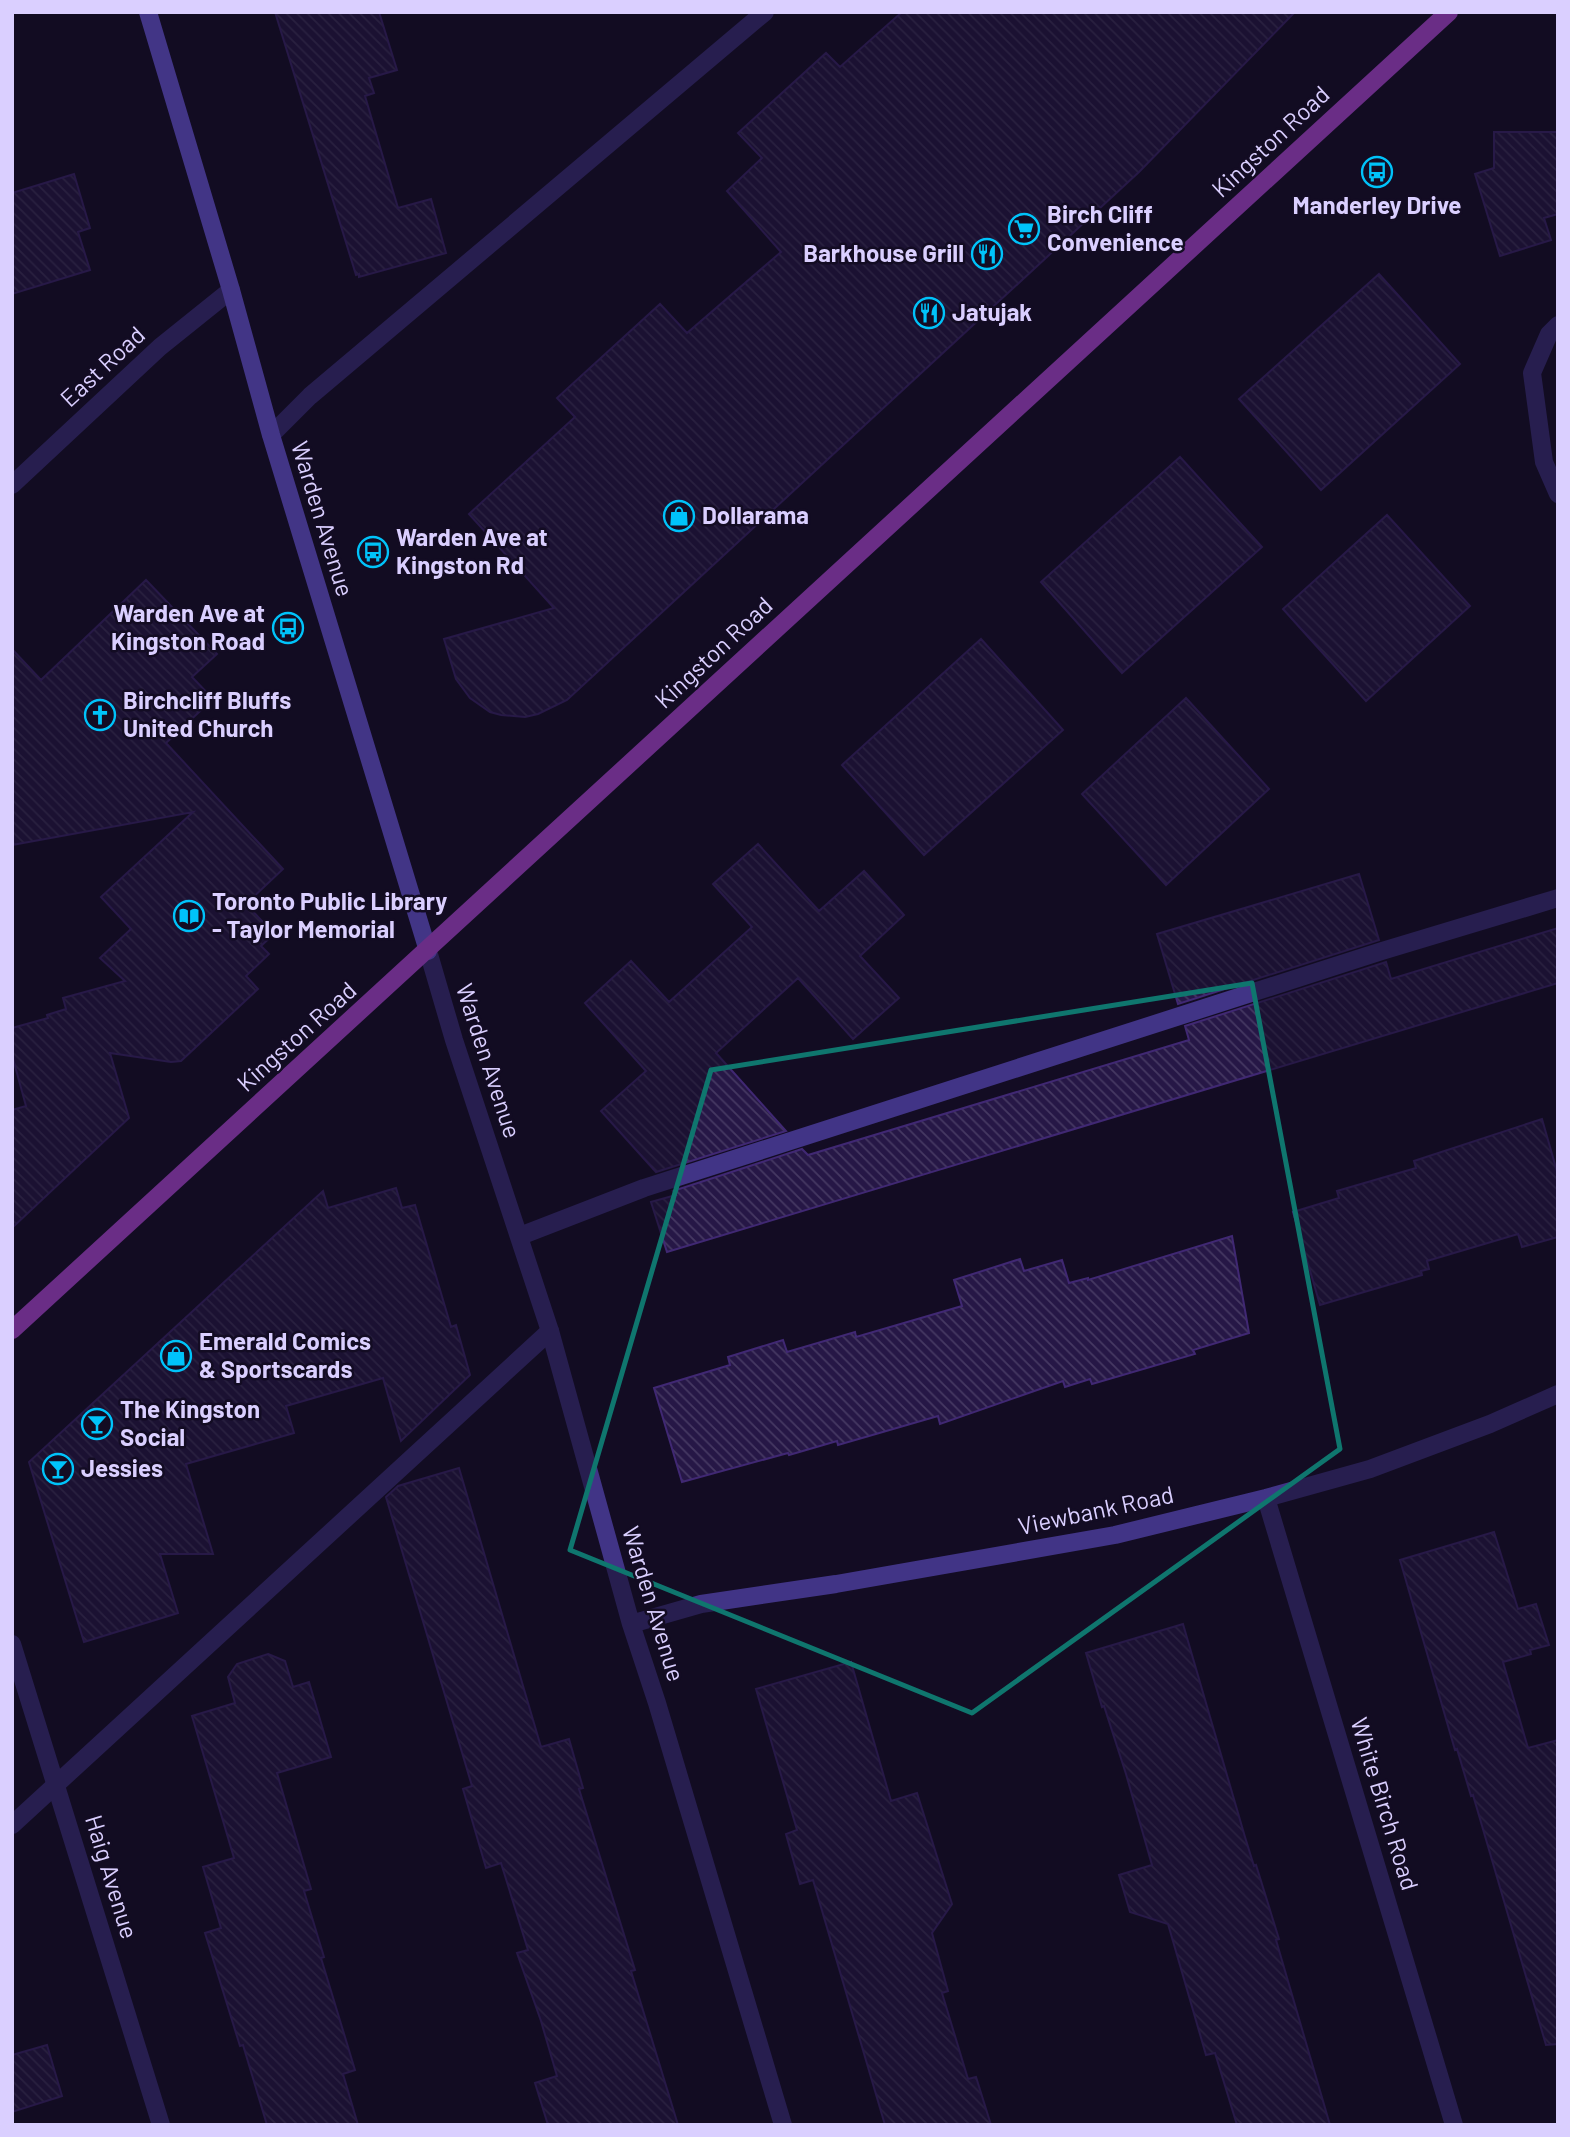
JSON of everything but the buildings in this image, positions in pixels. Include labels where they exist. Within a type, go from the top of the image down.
[{"type":"main road","name":"Warden Avenue","points":[[148,12],[271,435],[428,951]]},
{"type":"main road","name":"Kingston Road","points":[[12,1330],[1449,12]]},
{"type":"street","points":[[271,435],[310,396],[765,12]]},
{"type":"street","name":"East Road","points":[[12,485],[160,347],[231,290]]},
{"type":"street","points":[[1558,325],[1549,334],[1532,373],[1544,462],[1558,494]]},
{"type":"street","points":[[520,1236],[644,1188],[1382,951],[1558,898]]},
{"type":"street","name":"Warden Avenue","points":[[428,951],[454,1040],[550,1331],[631,1624],[783,2125]]},
{"type":"street","points":[[12,1825],[550,1331]]},
{"type":"street","name":"Viewbank Road","points":[[631,1624],[701,1604],[849,1582],[1115,1535],[1266,1498],[1370,1469],[1490,1424],[1558,1394]]},
{"type":"street","name":"White Birch Road","points":[[1266,1498],[1454,2125]]},
{"type":"street","name":"Haig Avenue","points":[[12,1644],[58,1785],[161,2125]]},
{"type":"highlighted area","points":[[1252,983],[1340,1449],[972,1713],[570,1550],[711,1070]]},
{"type":"place","name":"Manderley Drive","points":[[1377,172]]},
{"type":"place","name":"Birch Cliff Convenience","points":[[1024,229]]},
{"type":"place","name":"Barkhouse Grill","points":[[987,254]]},
{"type":"place","name":"Jatujak","points":[[929,313]]},
{"type":"place","name":"Dollarama","points":[[679,516]]},
{"type":"place","name":"Warden Ave at Kingston Rd","points":[[373,552]]},
{"type":"place","name":"Warden Ave at Kingston Road","points":[[288,628]]},
{"type":"place","name":"Birchcliff Bluffs United Church","points":[[100,715]]},
{"type":"place","name":"Toronto Public Library - Taylor Memorial","points":[[189,916]]},
{"type":"place","name":"Emerald Comics & Sportscards","points":[[176,1356]]},
{"type":"place","name":"The Kingston Social","points":[[97,1424]]},
{"type":"place","name":"Jessies","points":[[58,1469]]}]
